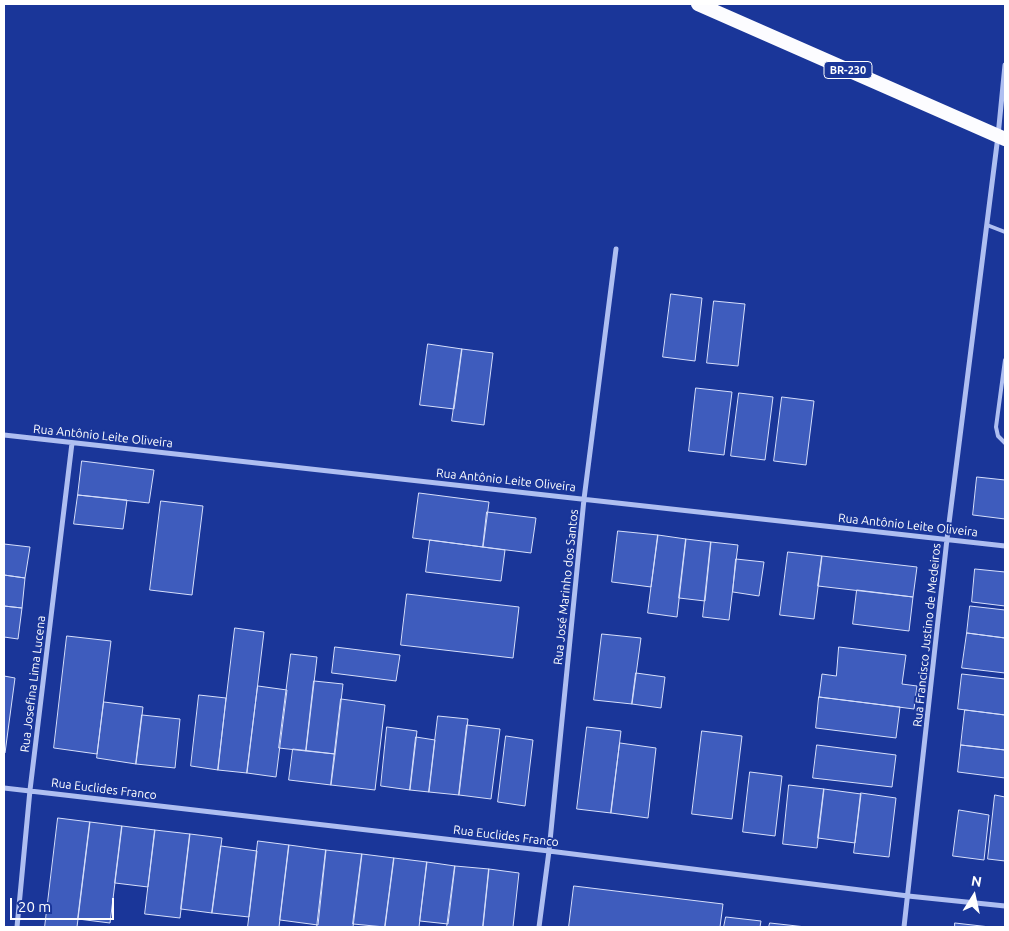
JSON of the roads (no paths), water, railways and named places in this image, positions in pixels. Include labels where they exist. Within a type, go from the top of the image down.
[{"type":"highway","name":"BR-230","points":[[698,4],[1002,138]]},
{"type":"street","name":"Rua Francisco Justino de Medeiros","points":[[904,927],[947,539],[987,225],[1002,138],[1005,65]]},
{"type":"street","name":"Rua José Marinho dos Santos","points":[[539,927],[549,851],[584,499],[616,249]]},
{"type":"street","name":"Rua Antônio Leite Oliveira","points":[[4,435],[1005,546]]},
{"type":"street","name":"Rua Josefina Lima Lucena","points":[[17,927],[30,790],[72,443]]},
{"type":"street","name":"Rua Euclides Franco","points":[[4,788],[1005,906]]},
{"type":"lane","points":[[987,225],[1005,232]]},
{"type":"lane","points":[[1005,360],[996,427],[998,436],[1005,443]]}]
